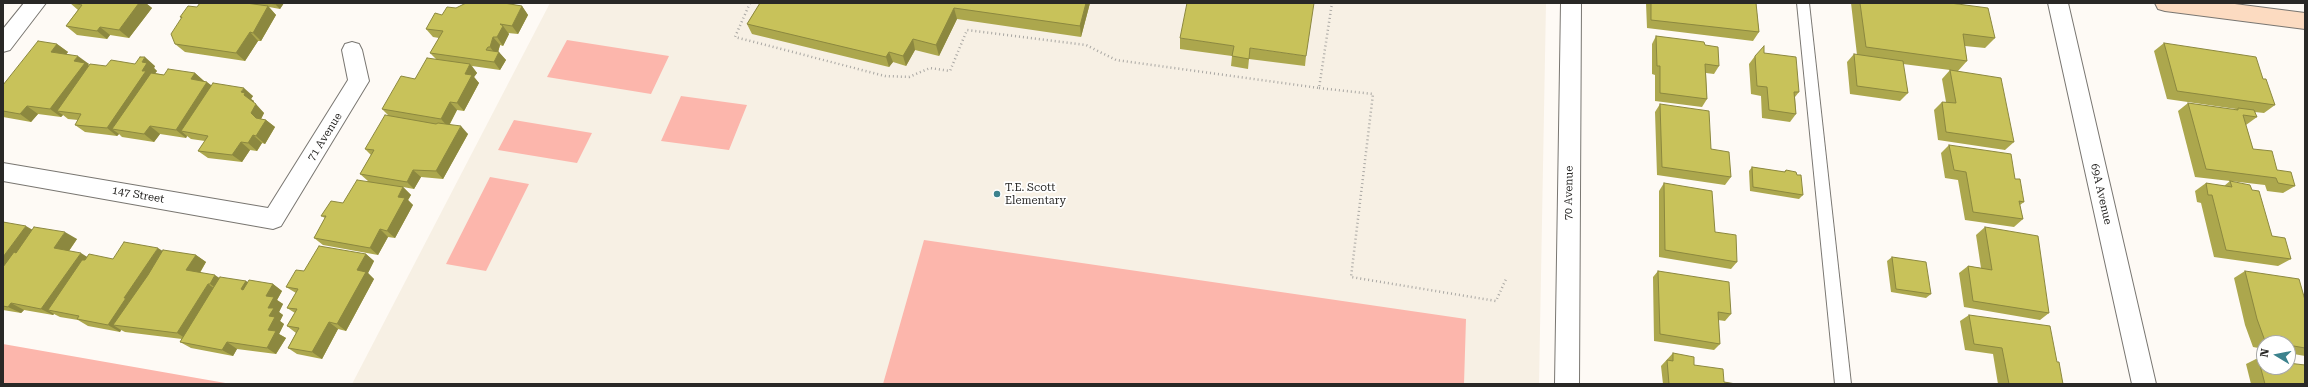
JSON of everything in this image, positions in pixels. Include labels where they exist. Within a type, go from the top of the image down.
[{"type":"street","points":[[3,44],[36,3]]},
{"type":"street","name":"70 Avenue","points":[[1567,384],[1572,3]]},
{"type":"street","name":"69A Avenue","points":[[2058,3],[2144,384]]},
{"type":"street","points":[[2165,3],[2305,21]]},
{"type":"street","name":"71 Avenue","points":[[273,219],[359,82],[352,50]]},
{"type":"street","name":"147 Street","points":[[3,172],[273,219]]},
{"type":"lane","points":[[1803,3],[1843,384]]},
{"type":"path","points":[[750,3],[734,37],[885,76],[909,77],[930,68],[950,71],[967,30],[1086,45],[1116,60],[1373,94],[1351,277],[1496,301],[1506,278]]},
{"type":"path","points":[[1319,88],[1332,3]]},
{"type":"shaded area","name":"T.E. Scott Elementary","points":[[550,3],[1546,3],[1539,384],[352,384]]},
{"type":"shaded area","points":[[567,40],[669,56],[651,94],[547,77]]},
{"type":"shaded area","points":[[681,96],[747,105],[729,150],[661,141]]},
{"type":"shaded area","points":[[514,120],[592,133],[577,163],[498,150]]},
{"type":"shaded area","points":[[490,177],[529,184],[486,271],[446,264]]},
{"type":"shaded area","points":[[924,240],[1466,319],[1464,384],[883,384]]},
{"type":"shaded area","points":[[3,344],[231,384],[3,384]]},
{"type":"building","points":[[72,3],[139,3],[119,30],[100,27],[97,31],[66,26],[82,5]]},
{"type":"building","points":[[200,3],[246,3],[268,6],[253,33],[250,32],[236,53],[175,44],[171,34],[182,17],[180,17],[188,6],[197,7]]},
{"type":"building","points":[[466,3],[504,3],[522,6],[512,26],[500,24],[503,26],[497,37],[493,37],[490,47],[486,50],[499,52],[494,62],[430,53],[443,31],[426,29],[435,13],[442,15],[447,7],[456,8]]},
{"type":"building","points":[[760,3],[1086,3],[1080,26],[954,8],[936,45],[913,39],[903,56],[889,52],[886,57],[747,24]]},
{"type":"building","points":[[1187,3],[1314,3],[1306,56],[1250,48],[1249,59],[1232,56],[1234,46],[1180,38]]},
{"type":"building","points":[[1651,3],[1756,3],[1759,32],[1651,20]]},
{"type":"building","points":[[1860,3],[1950,3],[1988,8],[1995,38],[1963,34],[1967,61],[1866,47]]},
{"type":"building","points":[[1656,36],[1704,42],[1705,45],[1718,47],[1719,66],[1705,64],[1707,99],[1660,93],[1660,66],[1657,66]]},
{"type":"building","points":[[38,41],[57,44],[51,52],[78,56],[74,61],[85,63],[50,109],[27,106],[20,114],[3,111],[3,85]]},
{"type":"building","points":[[2164,43],[2256,57],[2263,79],[2266,79],[2275,105],[2177,91]]},
{"type":"building","points":[[1764,46],[1764,53],[1796,57],[1799,92],[1794,92],[1796,114],[1769,110],[1767,87],[1757,86],[1755,56]]},
{"type":"building","points":[[1854,54],[1903,61],[1908,93],[1857,86]]},
{"type":"building","points":[[140,57],[145,57],[142,62],[147,63],[142,71],[146,71],[107,128],[75,125],[81,114],[57,111],[90,64],[106,66],[111,60],[135,64]]},
{"type":"building","points":[[427,58],[470,64],[465,74],[472,75],[457,103],[450,102],[441,119],[382,109],[401,76],[415,79]]},
{"type":"building","points":[[168,69],[195,73],[191,79],[207,82],[176,130],[150,126],[144,134],[112,129],[151,73],[164,75]]},
{"type":"building","points":[[1950,70],[2001,78],[2014,142],[1946,132],[1942,102],[1956,103]]},
{"type":"building","points":[[213,83],[244,88],[241,92],[245,93],[244,95],[256,104],[251,113],[256,118],[266,120],[256,136],[253,135],[248,143],[241,142],[232,155],[198,151],[208,136],[181,131]]},
{"type":"building","points":[[2188,103],[2238,110],[2238,108],[2254,110],[2257,117],[2243,115],[2253,149],[2272,151],[2277,170],[2291,172],[2295,186],[2278,183],[2276,178],[2206,169]]},
{"type":"building","points":[[1660,104],[1709,111],[1711,149],[1729,152],[1731,177],[1662,167]]},
{"type":"building","points":[[385,115],[436,124],[461,126],[436,171],[413,170],[407,182],[360,174],[374,150],[365,149]]},
{"type":"building","points":[[1949,145],[2011,154],[2015,179],[2020,179],[2024,202],[2019,201],[2023,219],[1973,212],[1966,172],[1954,170]]},
{"type":"building","points":[[1752,167],[1785,172],[1786,170],[1796,172],[1797,175],[1801,175],[1803,195],[1753,187]]},
{"type":"building","points":[[357,180],[403,187],[398,197],[405,198],[387,231],[380,229],[370,248],[314,238],[326,216],[321,216],[331,201],[343,203]]},
{"type":"building","points":[[2230,181],[2250,185],[2252,190],[2259,191],[2272,236],[2285,238],[2291,259],[2226,250],[2212,195],[2208,195],[2206,183],[2232,187]]},
{"type":"building","points":[[1664,183],[1712,191],[1715,232],[1736,235],[1737,262],[1665,250]]},
{"type":"building","points":[[3,222],[26,226],[3,257]]},
{"type":"building","points":[[34,227],[65,232],[54,248],[81,253],[41,309],[11,303],[8,307],[3,306],[3,267],[14,252],[16,253]]},
{"type":"building","points":[[1985,227],[2038,236],[2049,313],[1973,301],[1968,266],[1992,270]]},
{"type":"building","points":[[124,242],[158,248],[124,298],[126,298],[108,325],[77,319],[79,316],[48,310],[82,260],[85,260],[89,254],[113,259]]},
{"type":"building","points":[[319,246],[366,254],[357,270],[366,272],[337,324],[329,322],[312,352],[288,348],[299,328],[287,326],[297,309],[287,308],[298,289],[286,287],[296,270],[304,271]]},
{"type":"building","points":[[163,250],[196,255],[186,270],[215,275],[210,284],[208,284],[177,333],[113,325],[148,275]]},
{"type":"building","points":[[1892,257],[1926,262],[1931,294],[1896,289]]},
{"type":"building","points":[[1658,271],[1729,282],[1731,314],[1718,312],[1720,344],[1660,334]]},
{"type":"building","points":[[2245,271],[2299,279],[2305,300],[2305,348],[2296,346],[2296,335],[2263,335],[2257,319]]},
{"type":"building","points":[[220,277],[246,281],[241,289],[243,290],[249,280],[273,284],[266,296],[274,297],[268,308],[274,308],[269,316],[275,317],[268,330],[276,331],[267,348],[227,342],[222,350],[180,342]]},
{"type":"building","points":[[1969,315],[2050,326],[2063,384],[2009,384],[2002,348],[1974,344]]},
{"type":"building","points":[[1673,353],[1694,357],[1694,365],[1723,369],[1724,382],[1736,384],[1669,384],[1667,360],[1673,361]]},
{"type":"building","points":[[2296,364],[2305,365],[2305,384],[2265,384],[2263,375],[2296,375]]},
{"type":"place","name":"T.E. Scott Elementary","points":[[997,194]]}]
